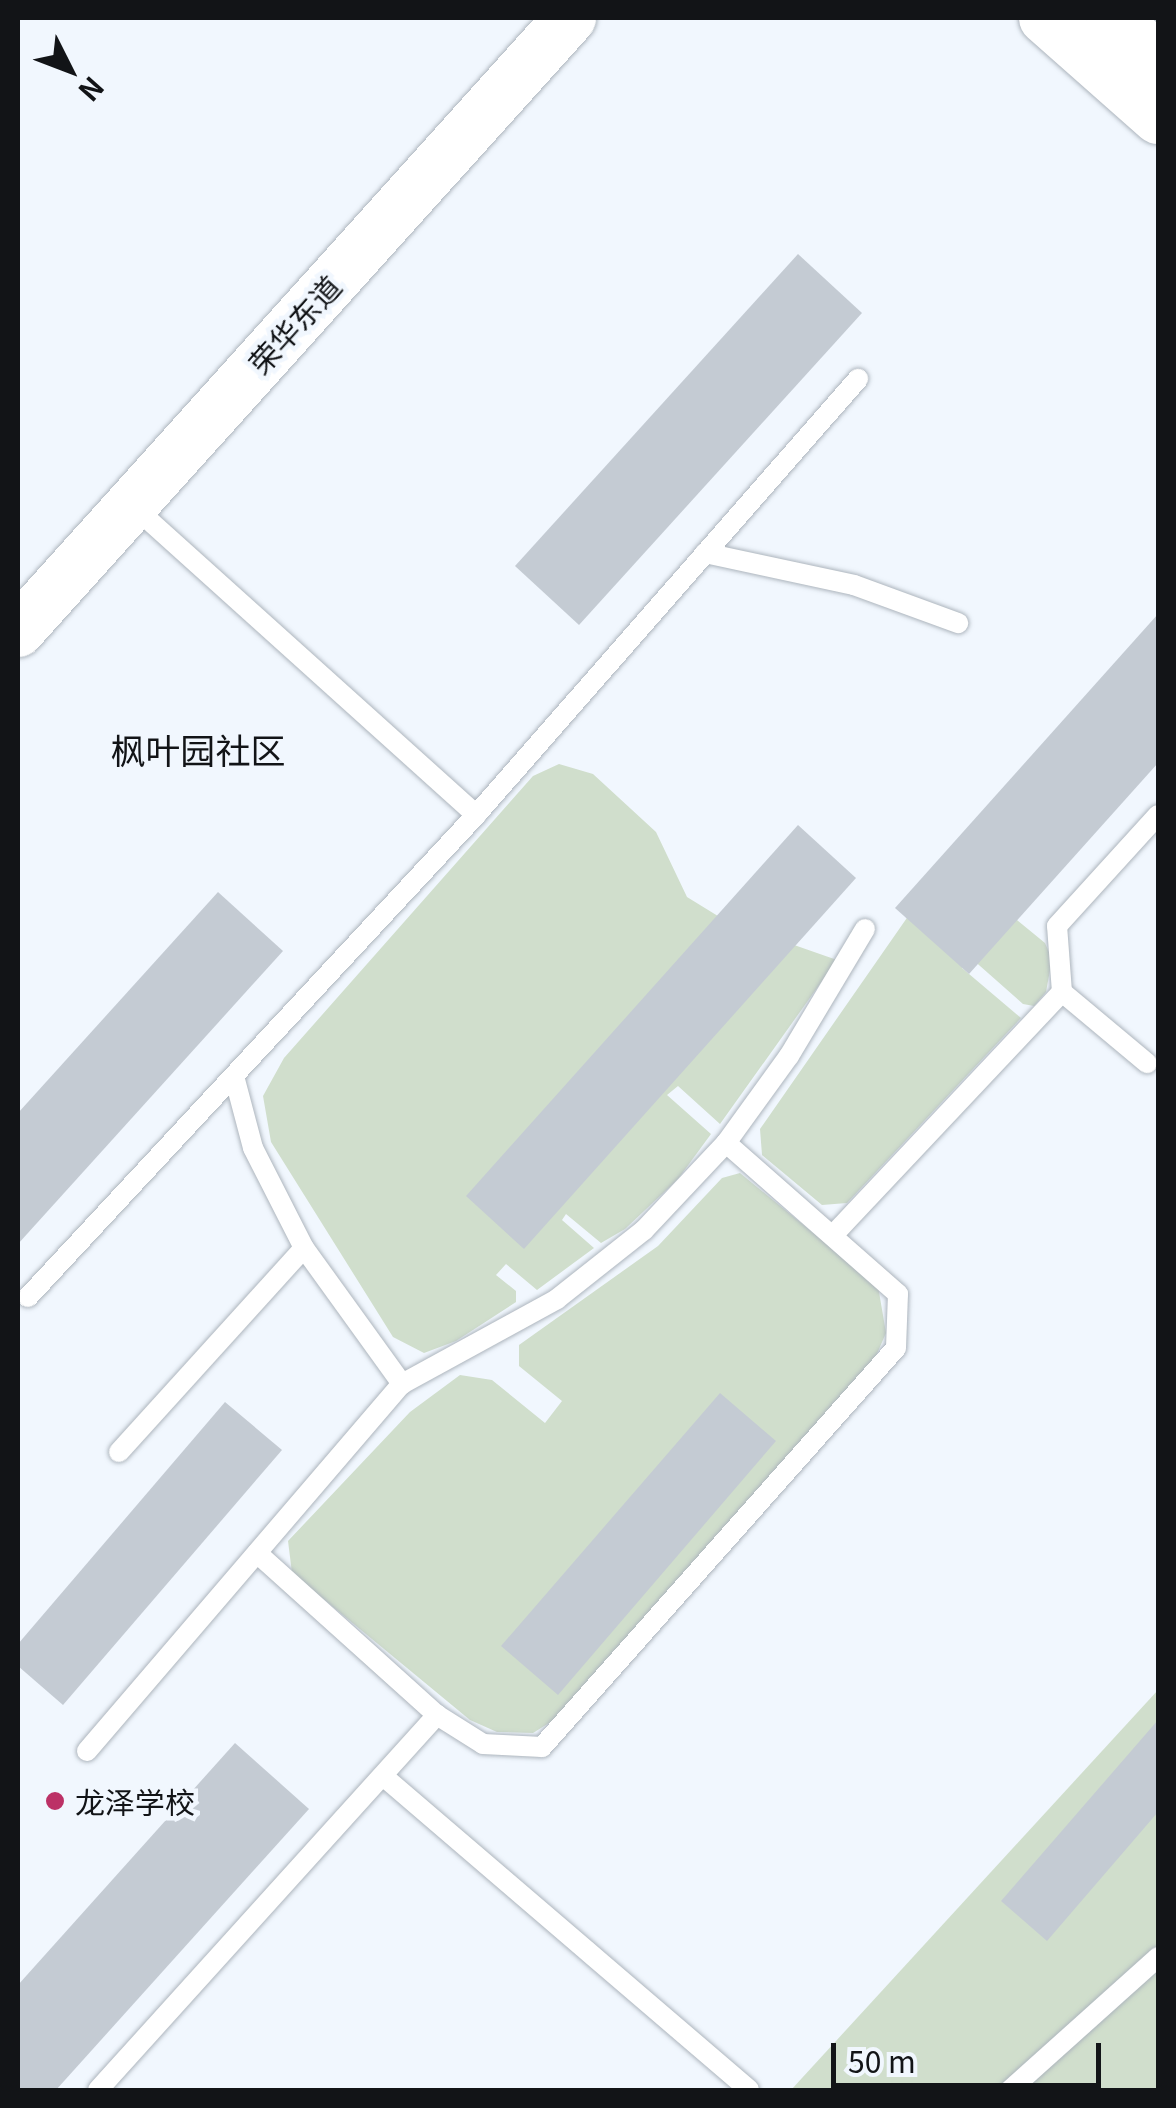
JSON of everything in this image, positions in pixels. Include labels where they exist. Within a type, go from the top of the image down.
[{"type":"street","name":"荣华东道","points":[[18,631],[570,18]]},
{"type":"street","points":[[1045,18],[1158,118]]},
{"type":"street","points":[[1112,18],[1158,58]]},
{"type":"lane","points":[[28,1297],[476,815],[858,379]]},
{"type":"lane","points":[[131,505],[476,815]]},
{"type":"lane","points":[[706,553],[854,584],[958,623]]},
{"type":"lane","points":[[1146,1064],[1062,992],[1057,926],[1158,815]]},
{"type":"lane","points":[[87,1750],[402,1384],[557,1298],[644,1230],[726,1143],[789,1056],[864,929]]},
{"type":"lane","points":[[833,1235],[1062,992]]},
{"type":"lane","points":[[234,1076],[253,1148],[304,1248],[402,1384]]},
{"type":"lane","points":[[257,1553],[438,1715],[484,1744],[542,1746],[896,1348],[898,1294],[726,1143]]},
{"type":"lane","points":[[119,1452],[304,1248]]},
{"type":"lane","points":[[98,2090],[438,1715]]},
{"type":"lane","points":[[382,1776],[749,2090]]},
{"type":"lane","points":[[1010,2090],[1158,1957]]},
{"type":"green space","points":[[559,764],[593,774],[656,832],[687,897],[726,921],[837,960],[720,1124],[678,1086],[667,1095],[711,1134],[678,1179],[625,1229],[601,1243],[566,1214],[562,1220],[594,1248],[537,1290],[506,1264],[496,1275],[516,1291],[516,1302],[456,1341],[424,1353],[393,1337],[271,1142],[263,1096],[284,1058],[533,776]]},
{"type":"green space","points":[[961,874],[1045,943],[1052,959],[1046,992],[1034,1006],[1023,1004],[971,958],[962,968],[1021,1018],[847,1203],[822,1205],[762,1155],[760,1129],[934,879]]},
{"type":"green space","points":[[740,1173],[878,1286],[886,1333],[876,1356],[557,1718],[533,1733],[497,1732],[470,1720],[292,1573],[288,1541],[410,1412],[460,1375],[492,1380],[545,1423],[562,1401],[519,1366],[519,1345],[658,1246],[722,1178]]},
{"type":"green space","points":[[1158,1690],[1158,2090],[791,2090]]},
{"type":"building","points":[[798,254],[862,313],[579,625],[515,566]]},
{"type":"building","points":[[1158,614],[1158,763],[969,974],[895,908]]},
{"type":"building","points":[[798,825],[856,878],[524,1249],[466,1196]]},
{"type":"building","points":[[218,892],[283,951],[18,1244],[18,1113]]},
{"type":"building","points":[[720,1393],[776,1441],[558,1695],[501,1646]]},
{"type":"building","points":[[225,1402],[282,1450],[63,1705],[18,1666],[18,1644]]},
{"type":"building","points":[[1158,1720],[1158,1812],[1047,1941],[1001,1901]]},
{"type":"building","points":[[235,1743],[309,1809],[56,2090],[18,2090],[18,1985]]},
{"type":"place","name":"龙泽学校","points":[[55,1801]]},
{"type":"district","name":"枫叶园社区","points":[[198,749]]}]
